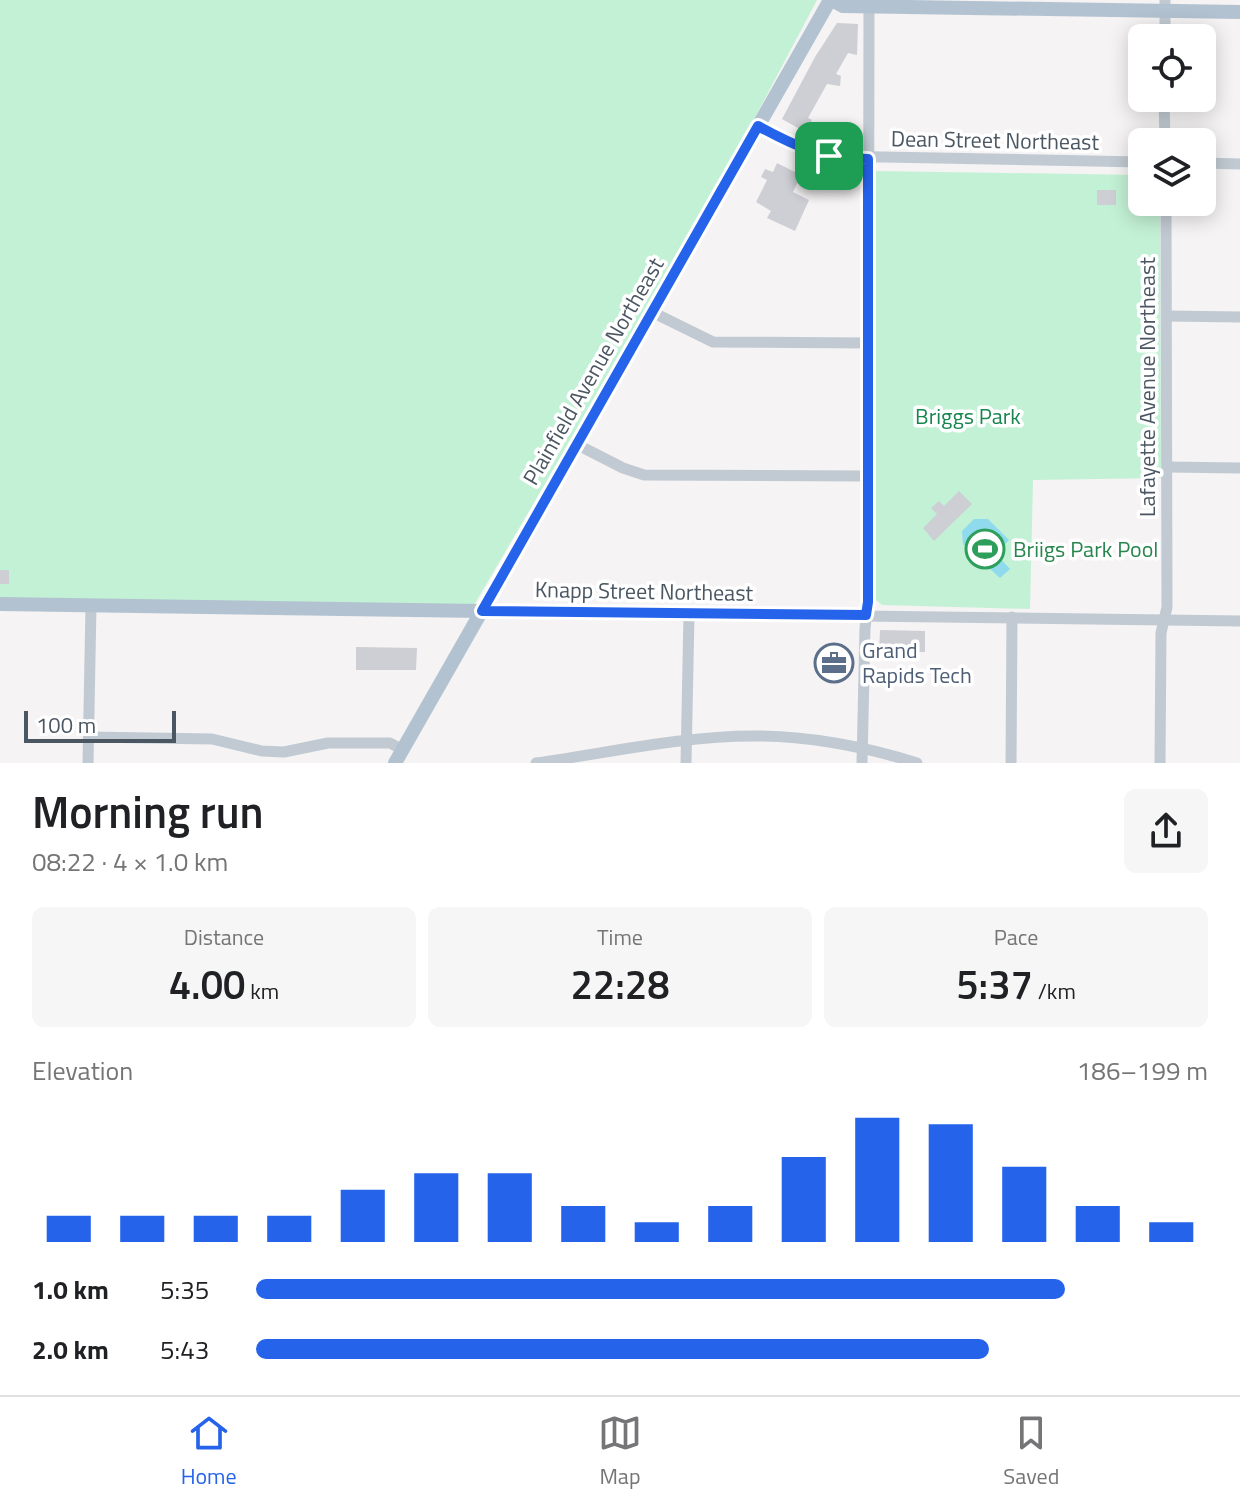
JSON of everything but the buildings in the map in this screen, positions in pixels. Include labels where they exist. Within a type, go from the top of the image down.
[{"type":"main road","points":[[831,0],[843,6],[1165,6],[1240,12]]},
{"type":"main road","name":"Plainfield Avenue Northeast","points":[[399,756],[831,0]]},
{"type":"main road","name":"Knapp Street Northeast","points":[[0,604],[482,611]]},
{"type":"street","points":[[862,763],[868,476],[869,6]]},
{"type":"street","name":"Dean Street Northeast","points":[[758,126],[801,149],[829,156],[1128,162]]},
{"type":"street","points":[[1216,163],[1240,164]]},
{"type":"street","name":"Lafayette Avenue Northeast","points":[[1160,763],[1161,633],[1167,607],[1166,216]]},
{"type":"street","points":[[652,312],[713,342],[868,343]]},
{"type":"street","points":[[1167,316],[1240,317]]},
{"type":"street","points":[[576,444],[644,475],[868,476]]},
{"type":"street","points":[[1168,467],[1240,468]]},
{"type":"street","points":[[88,763],[91,605]]},
{"type":"street","name":"Knapp Street Northeast","points":[[482,611],[1240,621]]},
{"type":"street","points":[[686,763],[689,614]]},
{"type":"street","points":[[1011,763],[1012,617]]},
{"type":"street","points":[[89,737],[212,739],[262,751],[284,752],[328,743],[390,743],[399,756]]},
{"type":"street","points":[[536,763],[687,742],[767,737],[862,750],[917,763]]},
{"type":"green space","points":[[0,0],[817,0],[706,210],[474,605],[0,599]]},
{"type":"green space","name":"Briggs Park","points":[[876,171],[1128,175],[1128,216],[1160,216],[1161,478],[1033,480],[1030,609],[882,605],[876,600]]},
{"type":"water","name":"Briigs Park Pool","points":[[974,519],[988,519],[1009,540],[996,554],[1010,569],[1000,578],[963,544],[962,531]]},
{"type":"place","name":"Briigs Park Pool","points":[[985,549]]},
{"type":"place","name":"Grand Rapids Tech","points":[[834,663]]},
{"type":"route","points":[[758,126],[801,149],[829,156],[868,159],[866,615],[482,611],[758,126]]}]
